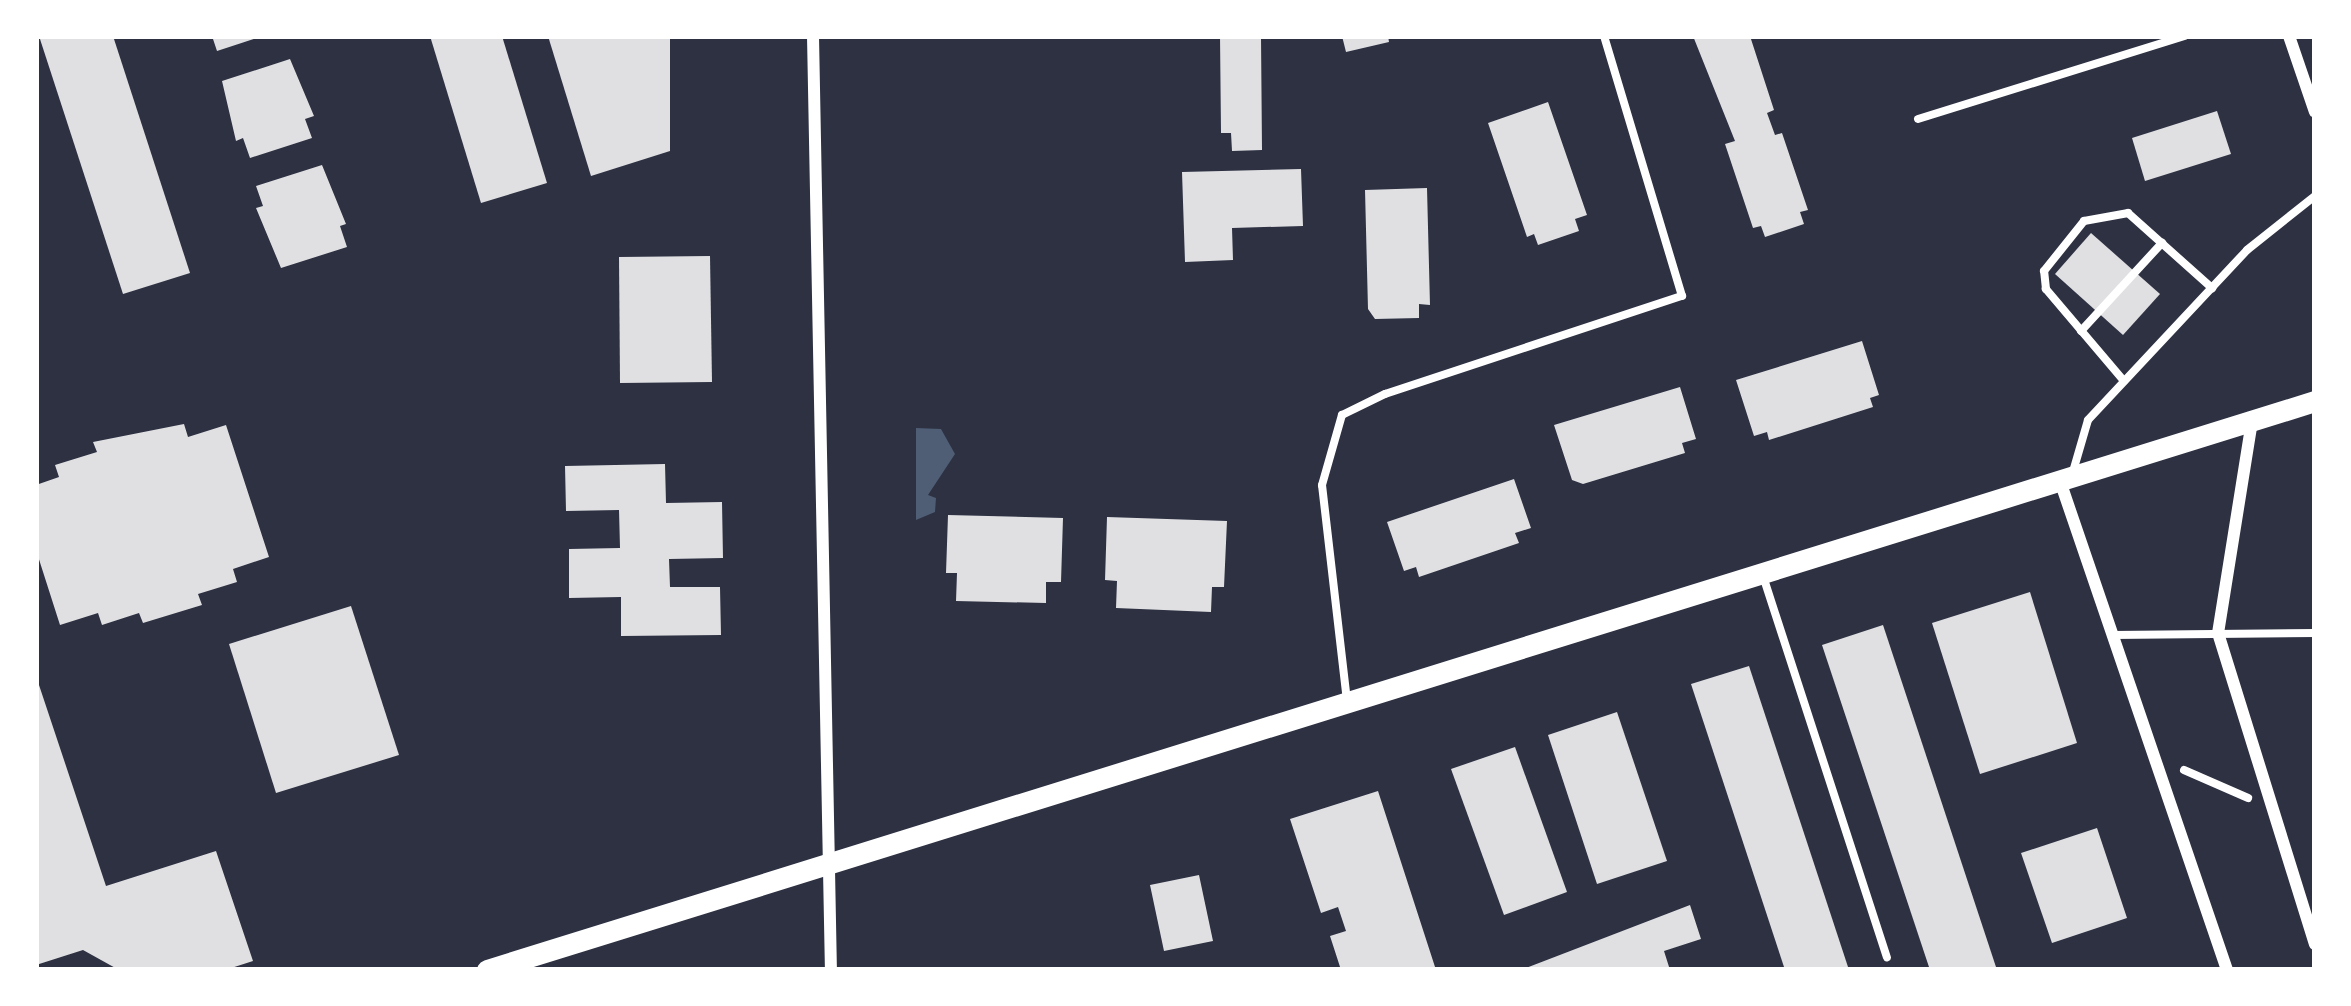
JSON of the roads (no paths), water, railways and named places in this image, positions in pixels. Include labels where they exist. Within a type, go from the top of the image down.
[{"type":"street","points":[[813,36],[831,970]]},
{"type":"street","points":[[2289,36],[2315,112]]},
{"type":"street","points":[[487,970],[2315,401]]},
{"type":"street","points":[[2252,421],[2218,633],[2315,944]]},
{"type":"street","points":[[2066,479],[2112,634],[2228,970]]},
{"type":"lane","points":[[1347,703],[1322,485],[1342,416],[1385,394],[1682,296],[1604,36]]},
{"type":"lane","points":[[1918,119],[2185,36]]},
{"type":"lane","points":[[2066,479],[2088,420],[2212,287],[2315,196]]},
{"type":"lane","points":[[2124,381],[2046,289],[2044,272],[2084,220],[2128,213],[2212,287]]},
{"type":"lane","points":[[2081,331],[2162,243]]},
{"type":"lane","points":[[1762,574],[1887,957]]},
{"type":"lane","points":[[2112,634],[2315,633]]},
{"type":"water","points":[[916,428],[941,429],[955,454],[928,495],[936,498],[935,512],[916,520]]}]
